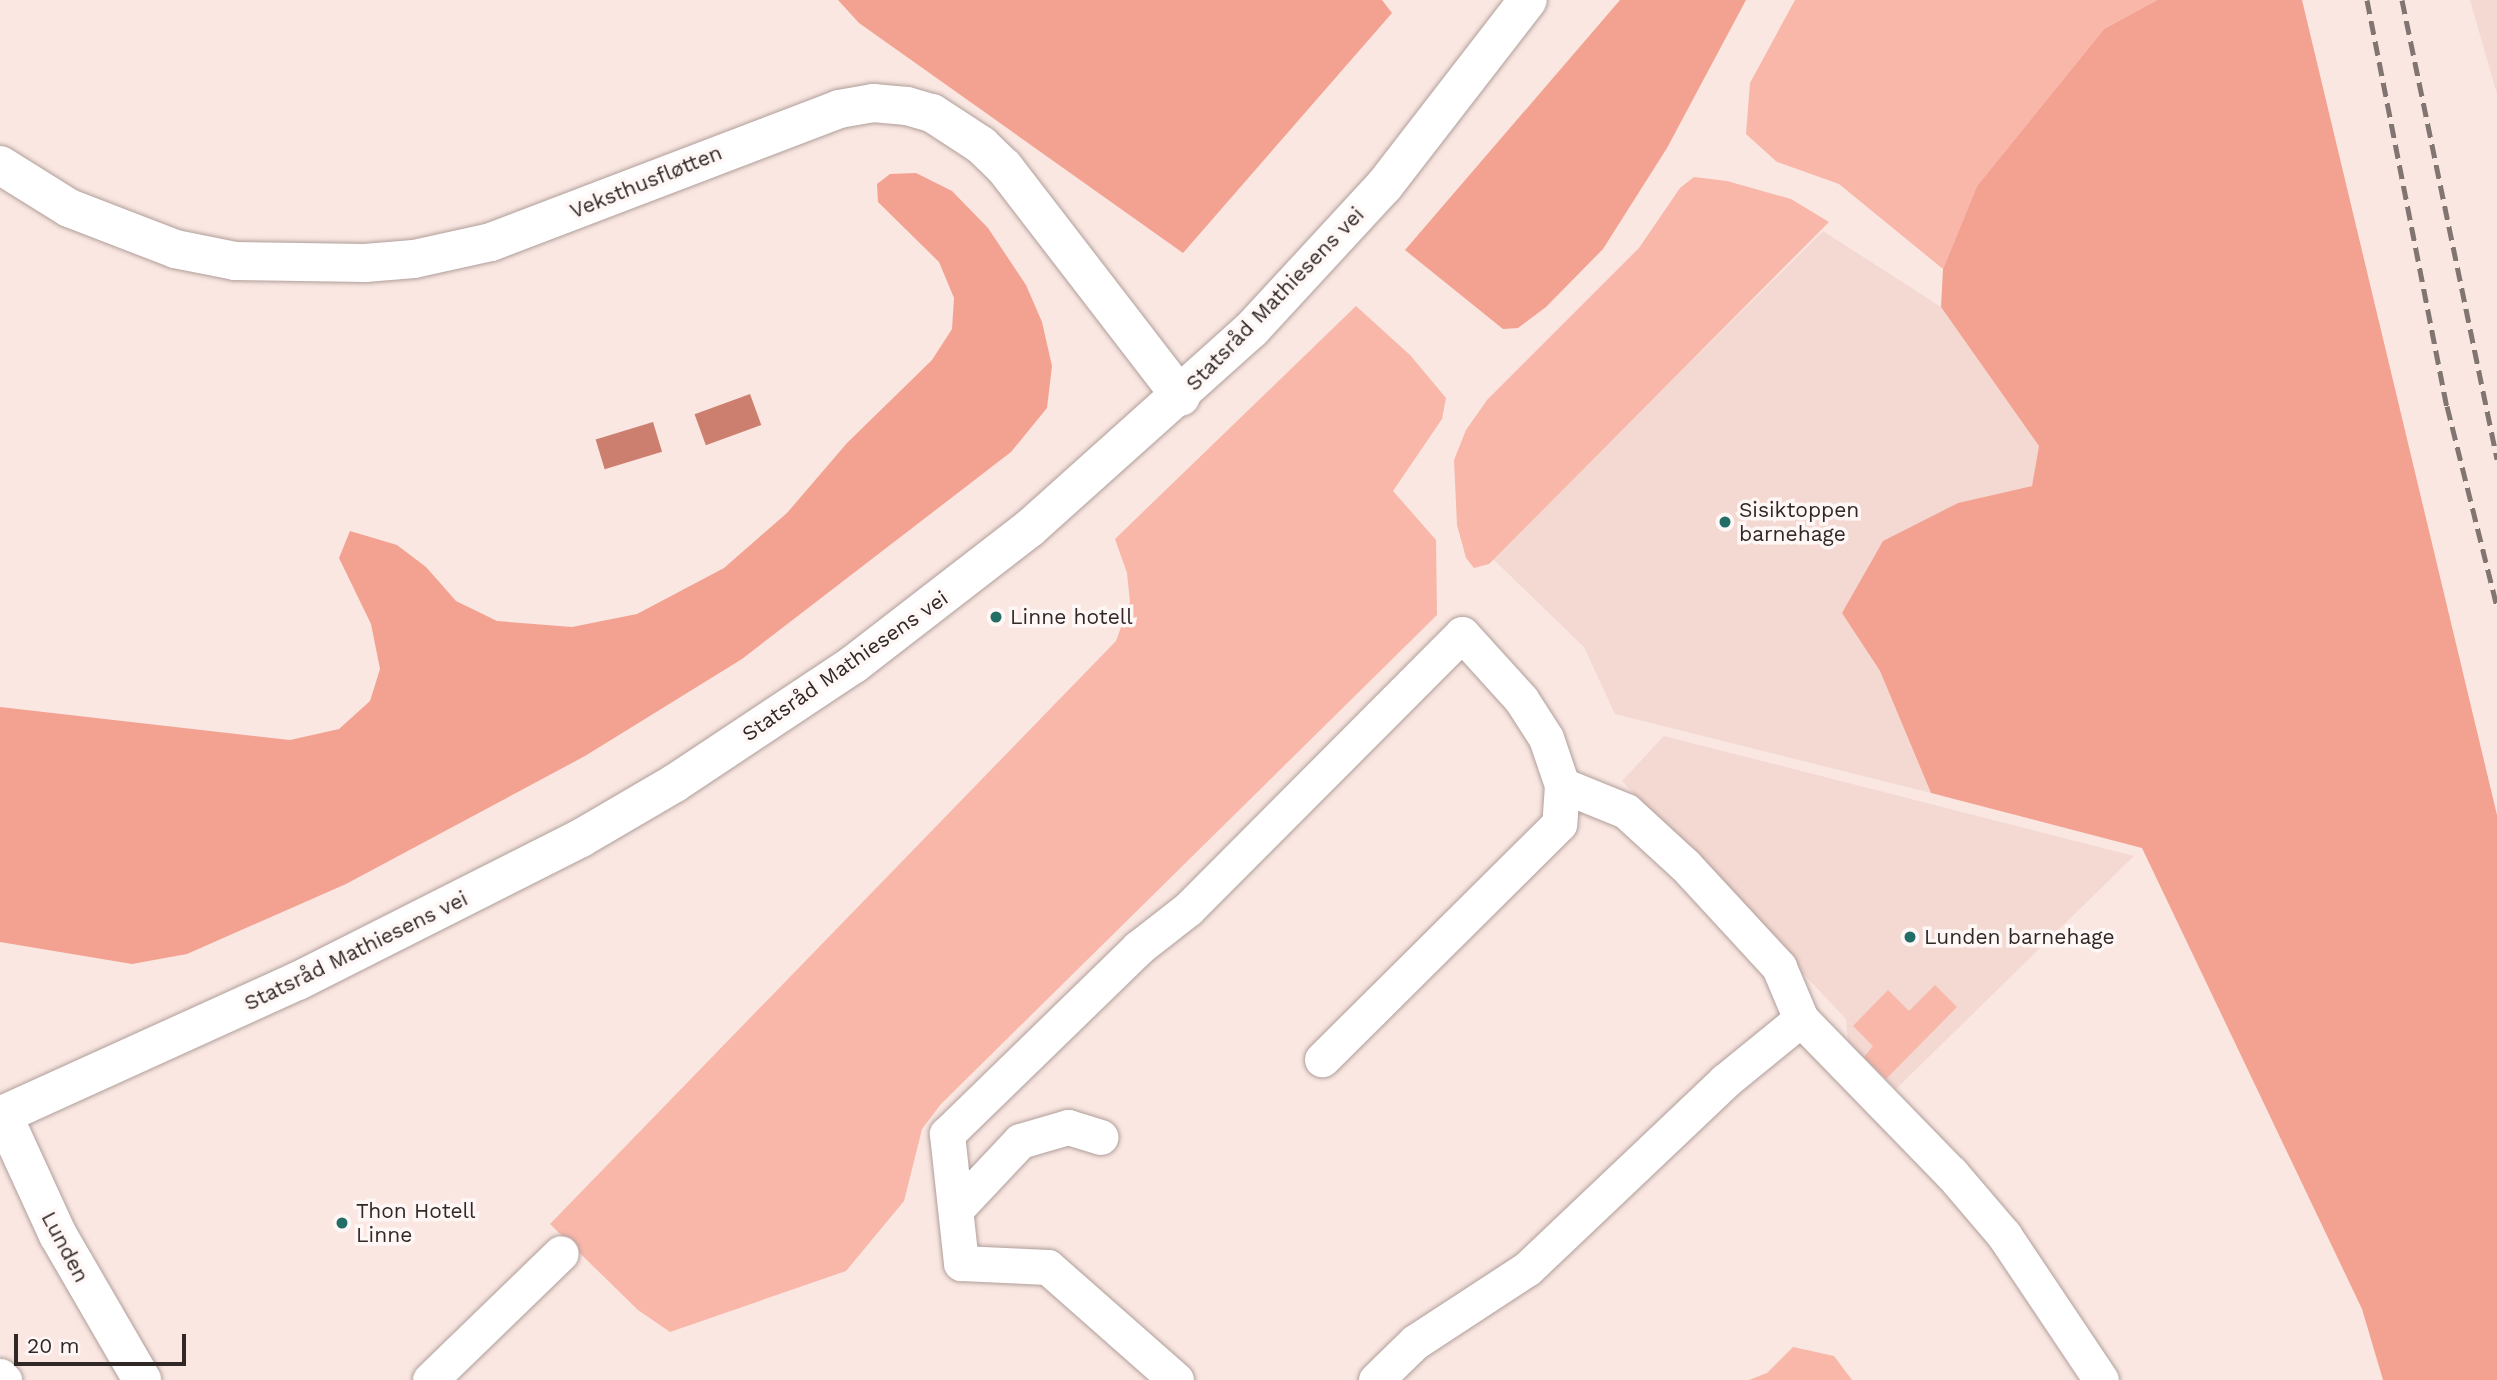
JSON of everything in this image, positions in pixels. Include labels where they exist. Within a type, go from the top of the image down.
[{"type":"street","name":"Statsråd Mathiesens vei","points":[[1,1113],[285,987],[475,894],[675,783],[786,712],[928,609],[1030,528],[1181,397],[1261,320],[1350,225],[1438,120],[1528,0]]},
{"type":"street","name":"Veksthusfløtten","points":[[0,165],[69,208],[175,249],[235,261],[365,263],[414,260],[491,242],[839,109],[873,103],[906,106],[932,113],[981,145],[1004,167],[1181,397]]},
{"type":"street","name":"Lunden","points":[[1,1113],[58,1235],[142,1380]]},
{"type":"lane","points":[[1176,1380],[1048,1267],[961,1264],[947,1135],[1138,948],[1188,909],[1462,634],[1521,699],[1546,738],[1562,785],[1559,824],[1322,1059]]},
{"type":"lane","points":[[1562,785],[1626,811],[1685,865],[1779,967],[1801,1019],[1951,1173],[2004,1235],[2101,1380]]},
{"type":"lane","points":[[1376,1380],[1415,1342],[1528,1268],[1725,1081],[1801,1019]]},
{"type":"lane","points":[[957,1208],[1020,1142],[1068,1126],[1100,1137]]},
{"type":"lane","points":[[430,1380],[561,1253]]},
{"type":"lane","points":[[0,1376],[4,1380]]},
{"type":"shaded area","points":[[838,0],[1382,0],[1392,13],[1183,253],[859,23]]},
{"type":"shaded area","points":[[1620,0],[1746,0],[1667,148],[1603,249],[1546,307],[1518,328],[1503,329],[1405,250]]},
{"type":"shaded area","points":[[1795,0],[2157,0],[2104,29],[1977,186],[1943,269],[1839,184],[1777,162],[1746,134],[1750,83]]},
{"type":"shaded area","points":[[2157,0],[2302,0],[2497,815],[2497,1380],[2383,1380],[2362,1309],[2142,848],[1931,793],[1880,671],[1842,613],[1883,541],[1958,503],[2032,486],[2039,446],[1941,307],[1943,269],[1977,186],[2104,29]]},
{"type":"shaded area","points":[[2470,0],[2497,0],[2497,94]]},
{"type":"shaded area","points":[[916,173],[952,191],[988,228],[1026,285],[1042,322],[1052,366],[1047,408],[1011,452],[742,659],[585,756],[346,884],[187,954],[132,964],[0,942],[0,707],[290,740],[339,729],[370,701],[380,669],[371,624],[339,558],[350,531],[397,545],[426,567],[456,601],[497,621],[572,627],[637,614],[724,568],[787,513],[847,443],[932,360],[952,329],[954,298],[939,262],[878,202],[877,184],[890,174]]},
{"type":"shaded area","points":[[1694,177],[1727,181],[1791,199],[1829,222],[1489,564],[1474,568],[1466,558],[1457,525],[1454,460],[1466,430],[1487,400],[1639,248],[1680,188]]},
{"type":"shaded area","name":"Sisiktoppen barnehage","points":[[1823,231],[1941,307],[2039,446],[2032,486],[1958,503],[1842,612],[1880,671],[1931,793],[1615,714],[1584,647],[1492,558]]},
{"type":"shaded area","points":[[1356,306],[1410,355],[1446,398],[1442,419],[1393,491],[1436,540],[1437,615],[941,1104],[922,1129],[904,1201],[846,1271],[670,1332],[638,1310],[550,1224],[1116,641],[1130,602],[1127,573],[1115,539]]},
{"type":"shaded area","points":[[750,394],[761,425],[706,445],[695,414]]},
{"type":"shaded area","points":[[653,422],[662,452],[605,469],[596,440]]},
{"type":"shaded area","name":"Lunden barnehage","points":[[1664,736],[2134,856],[1896,1089],[1848,1042],[1846,1019],[1622,781]]},
{"type":"shaded area","points":[[1935,985],[1957,1007],[1886,1079],[1864,1057],[1873,1046],[1853,1026],[1888,990],[1909,1011]]},
{"type":"shaded area","points":[[1793,1347],[1834,1356],[1852,1380],[1749,1380],[1767,1373]]},
{"type":"railway","points":[[2367,0],[2447,406],[2497,606]]},
{"type":"railway","points":[[2402,0],[2497,459]]},
{"type":"place","name":"Sisiktoppen barnehage","points":[[1725,522]]},
{"type":"place","name":"Linne hotell","points":[[996,617]]},
{"type":"place","name":"Lunden barnehage","points":[[1910,937]]},
{"type":"place","name":"Thon Hotell Linne","points":[[342,1223]]}]
